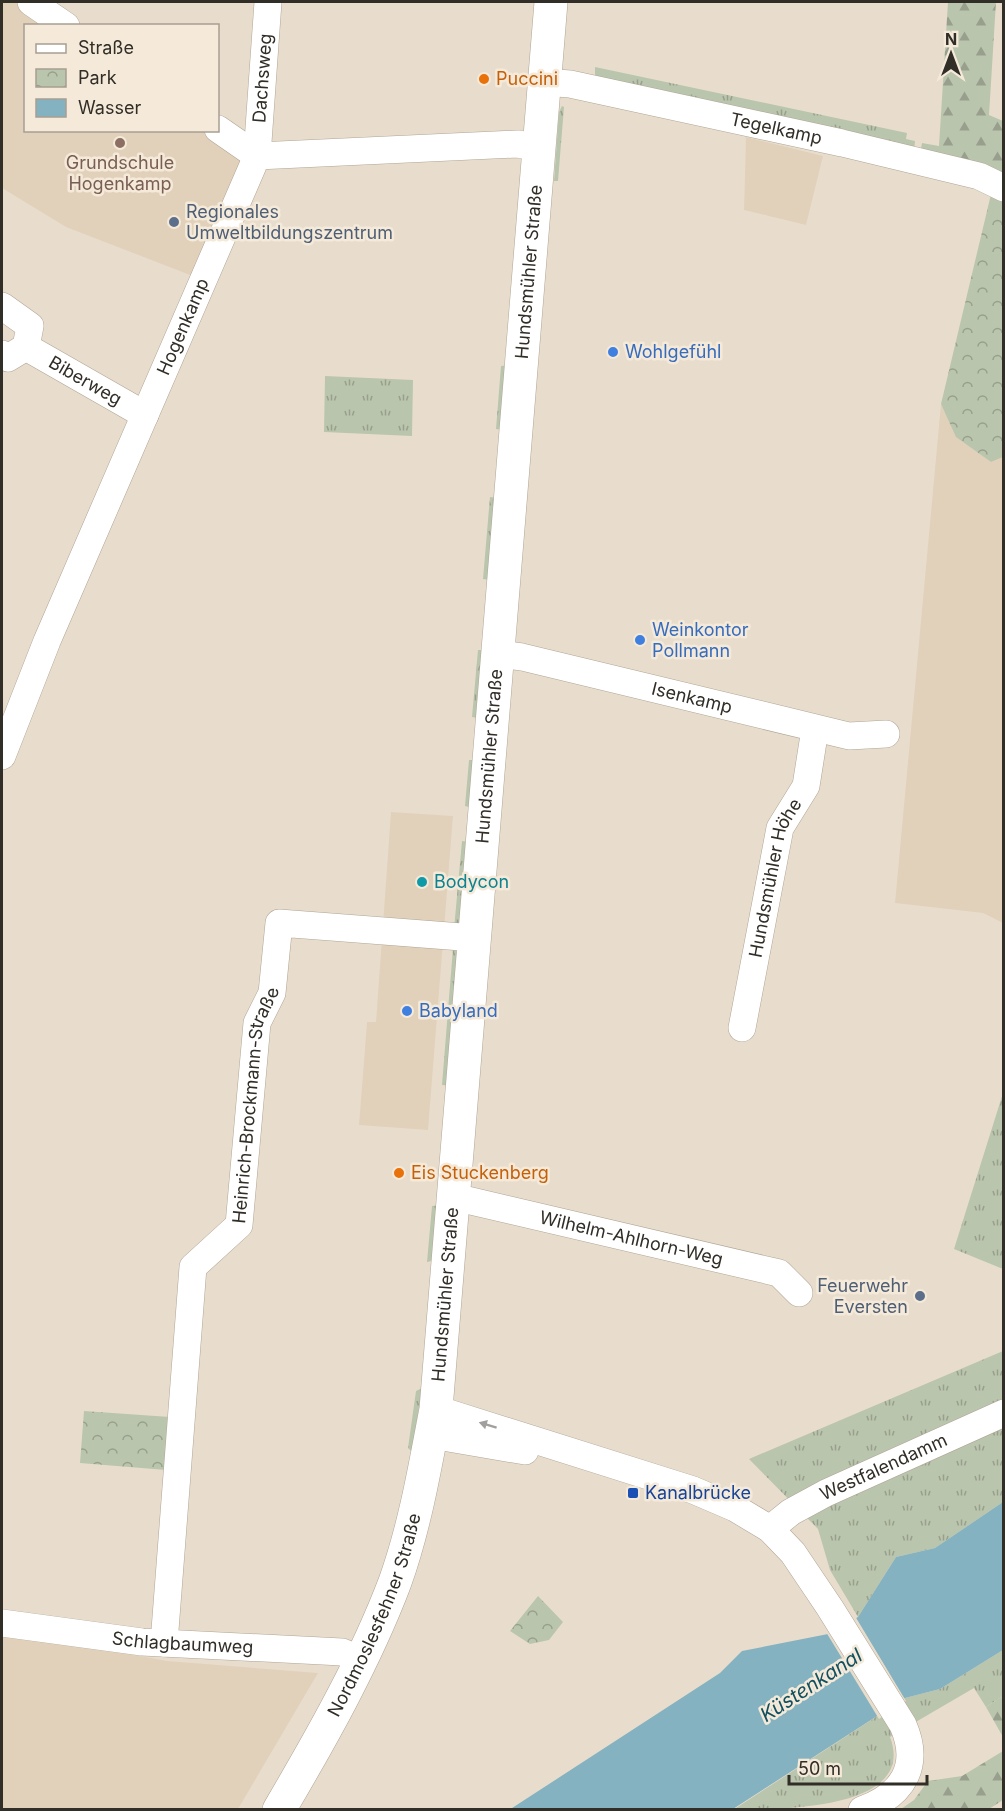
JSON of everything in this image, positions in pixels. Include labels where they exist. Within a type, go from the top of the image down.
[{"type":"main road","name":"Hundsmühler Straße","points":[[434,1422],[551,2]]},
{"type":"main road","name":"Nordmoslesfehner Straße","points":[[279,1809],[361,1660],[395,1581],[412,1527],[434,1422]]},
{"type":"street","points":[[31,2],[63,24]]},
{"type":"street","name":"Dachsweg","points":[[257,156],[268,2]]},
{"type":"street","name":"Tegelkamp","points":[[544,82],[570,84],[842,143],[979,176],[1004,188]]},
{"type":"street","points":[[219,130],[257,156],[517,144],[539,147]]},
{"type":"street","name":"Hogenkamp","points":[[2,756],[28,685],[257,156]]},
{"type":"street","name":"Biberweg","points":[[2,306],[30,326],[14,350],[145,415]]},
{"type":"street","name":"Isenkamp","points":[[499,654],[522,657],[815,729],[849,736],[886,734]]},
{"type":"street","name":"Hundsmühler Höhe","points":[[742,1028],[780,828],[806,786],[815,729]]},
{"type":"street","name":"Heinrich-Brockmann-Straße","points":[[164,1643],[193,1267],[239,1225],[257,1023],[272,993],[279,923],[475,938]]},
{"type":"street","name":"Wilhelm-Ahlhorn-Weg","points":[[454,1197],[780,1273],[799,1293]]},
{"type":"street","name":"Westfalendamm","points":[[770,1529],[791,1512],[826,1493],[1004,1413]]},
{"type":"street","points":[[434,1422],[603,1461],[693,1490],[735,1508],[770,1529],[793,1553],[830,1608],[903,1725],[911,1742],[912,1760],[899,1786],[887,1797],[862,1809]]},
{"type":"street","name":"Schlagbaumweg","points":[[2,1623],[164,1643],[342,1652],[361,1660]]},
{"type":"shaded area","name":"Grundschule Hogenkamp","points":[[2,2],[31,2],[64,24],[24,24],[24,132],[219,131],[257,156],[203,280],[66,227],[2,188]]},
{"type":"shaded area","points":[[746,137],[823,156],[806,225],[744,210]]},
{"type":"shaded area","points":[[941,404],[957,437],[991,462],[1003,457],[1003,923],[983,913],[895,903]]},
{"type":"shaded area","points":[[391,812],[453,816],[428,1130],[359,1125],[367,1022],[376,1022]]},
{"type":"shaded area","points":[[2,1630],[167,1661],[318,1673],[238,1809],[2,1809]]},
{"type":"green space","points":[[948,2],[996,2],[989,115],[1003,121],[1003,179],[920,154],[922,143],[939,146]]},
{"type":"green space","points":[[595,67],[907,133],[906,139],[915,141],[914,152],[595,81]]},
{"type":"green space","points":[[562,106],[564,107],[558,181],[554,181],[559,112]]},
{"type":"green space","points":[[1003,176],[1003,457],[991,462],[956,437],[941,404],[992,190]]},
{"type":"green space","points":[[511,365],[502,430],[496,429],[501,366]]},
{"type":"green space","points":[[325,376],[413,380],[412,436],[324,432]]},
{"type":"green space","points":[[490,497],[497,498],[490,580],[483,579]]},
{"type":"green space","points":[[478,650],[484,650],[478,718],[472,717]]},
{"type":"green space","points":[[469,760],[476,760],[472,808],[465,806]]},
{"type":"green space","points":[[462,841],[469,842],[465,922],[454,929]]},
{"type":"green space","points":[[453,948],[461,956],[453,1086],[442,1085]]},
{"type":"green space","points":[[1003,1093],[1003,1269],[954,1249]]},
{"type":"green space","points":[[441,1205],[436,1260],[427,1262],[432,1206]]},
{"type":"green space","points":[[1003,1351],[1003,1502],[935,1548],[896,1557],[858,1617],[830,1570],[818,1529],[749,1459]]},
{"type":"green space","points":[[422,1388],[412,1452],[408,1448],[416,1391]]},
{"type":"green space","points":[[84,1411],[170,1417],[166,1470],[80,1463]]},
{"type":"green space","points":[[538,1596],[563,1622],[549,1640],[530,1644],[510,1631]]},
{"type":"green space","points":[[1003,1650],[1003,1696],[986,1707],[974,1688],[890,1737],[893,1761],[884,1779],[864,1792],[839,1801],[810,1806],[733,1810],[905,1698],[940,1689]]},
{"type":"green space","points":[[1003,1696],[1003,1737],[986,1707]]},
{"type":"green space","points":[[1003,1751],[1003,1800],[989,1809],[901,1809],[914,1800],[928,1781],[962,1776]]},
{"type":"water","name":"Küstenkanal","points":[[1003,1502],[1003,1650],[940,1689],[905,1698],[733,1809],[509,1810],[720,1673],[742,1651],[828,1634],[858,1617],[896,1557],[935,1548]]},
{"type":"pier","points":[[855,1616],[906,1701],[879,1719],[826,1632]]},
{"type":"place","name":"Puccini","points":[[484,79]]},
{"type":"place","name":"Grundschule Hogenkamp","points":[[120,143]]},
{"type":"place","name":"Regionales Umweltbildungszentrum","points":[[174,222]]},
{"type":"place","name":"Wohlgefühl","points":[[613,352]]},
{"type":"place","name":"Weinkontor Pollmann","points":[[640,640]]},
{"type":"place","name":"Bodycon","points":[[422,882]]},
{"type":"place","name":"Babyland","points":[[407,1011]]},
{"type":"place","name":"Eis Stuckenberg","points":[[399,1173]]},
{"type":"place","name":"Feuerwehr Eversten","points":[[920,1296]]},
{"type":"place","name":"Kanalbrücke","points":[[633,1493]]}]
